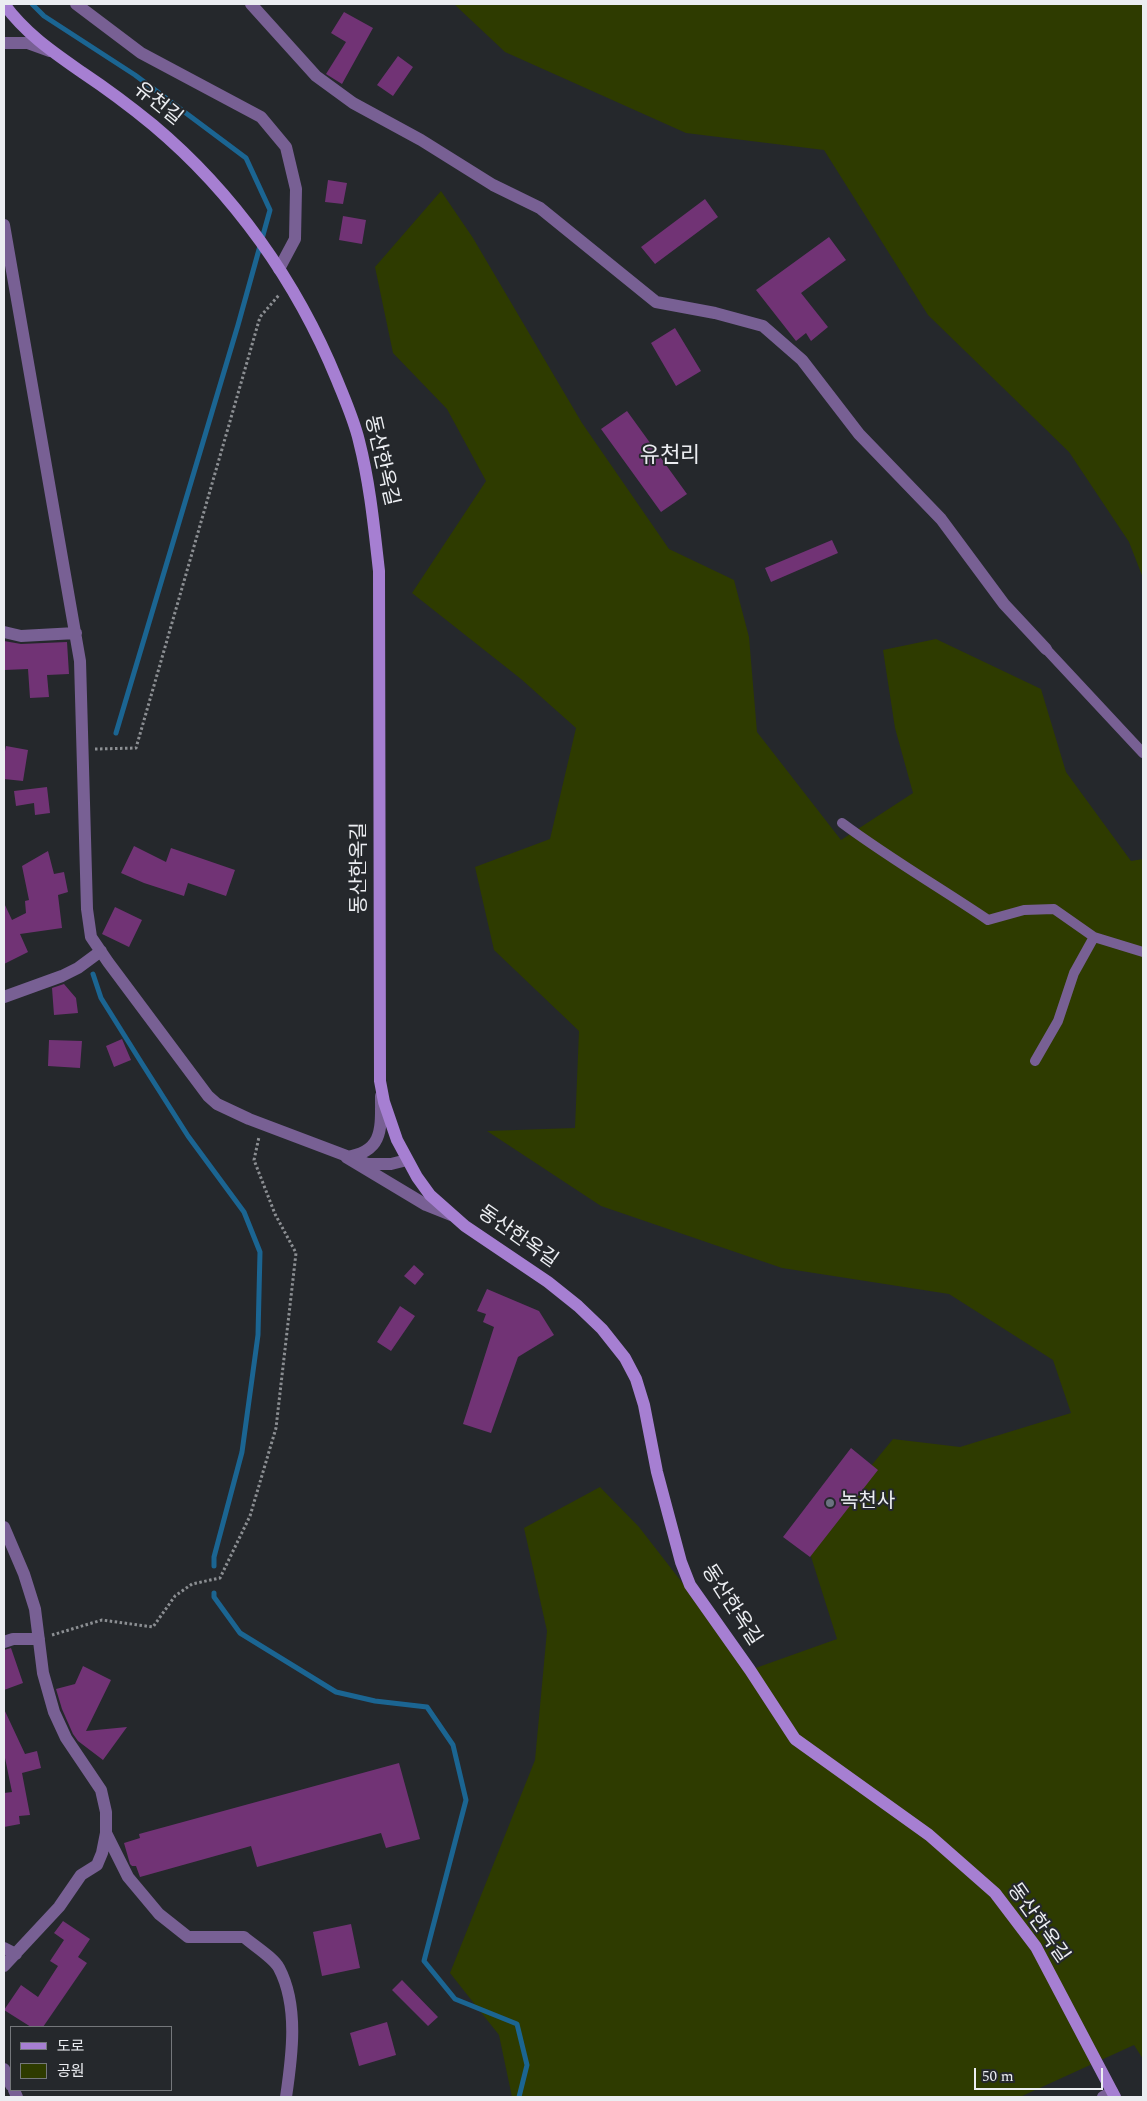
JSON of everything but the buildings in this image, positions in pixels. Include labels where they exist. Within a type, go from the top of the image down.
[{"type":"street","name":"유천길","points":[[4,4],[29,34],[50,51],[119,98],[181,149],[213,181],[269,254]]},
{"type":"street","points":[[76,4],[141,53],[261,117],[286,147],[296,189],[294,239],[279,269]]},
{"type":"street","points":[[250,4],[316,76],[353,103],[421,140],[493,185],[540,208],[656,302],[715,312],[763,326],[802,360],[859,434],[941,518],[1004,604],[1046,649]]},
{"type":"street","points":[[4,43],[28,43],[50,51]]},
{"type":"street","points":[[4,225],[81,669],[88,923],[91,937],[208,1096],[226,1110],[368,1164],[407,1160]]},
{"type":"street","name":"동산한옥길","points":[[269,254],[290,285],[324,347],[359,438],[371,495],[379,572],[380,1081],[391,1126],[407,1160],[430,1195],[453,1216],[548,1282],[578,1306],[602,1330],[625,1358],[639,1388],[657,1472],[681,1562],[690,1585],[750,1670],[795,1740],[929,1835],[995,1893],[1036,1947],[1110,2096]]},
{"type":"street","points":[[4,632],[21,636],[76,633]]},
{"type":"street","points":[[4,997],[62,976],[78,968],[101,951]]},
{"type":"street","points":[[346,1157],[367,1151],[377,1140],[381,1126],[380,1081]]},
{"type":"street","points":[[346,1157],[426,1205],[453,1216]]},
{"type":"street","points":[[4,1527],[35,1609],[43,1673],[54,1712],[66,1738],[101,1790],[106,1812],[106,1833],[102,1853],[97,1865],[81,1875],[59,1907],[4,1966]]},
{"type":"street","points":[[4,1642],[13,1639],[39,1639]]},
{"type":"street","points":[[106,1833],[128,1877],[159,1914],[188,1937],[244,1937],[278,1966],[292,2007],[290,2070],[286,2097]]},
{"type":"street","points":[[4,1948],[16,1954]]},
{"type":"street","points":[[4,2068],[10,2083]]},
{"type":"lane","points":[[1046,649],[1143,752]]},
{"type":"lane","points":[[842,823],[877,850],[933,882],[988,920],[1024,910],[1054,909],[1094,937],[1143,952]]},
{"type":"lane","points":[[1035,1061],[1058,1021],[1074,973],[1094,937]]},
{"type":"path","points":[[84,749],[136,748],[260,317],[290,285]]},
{"type":"path","points":[[39,1639],[102,1620],[153,1627],[175,1596],[192,1584],[220,1578],[250,1516],[276,1428],[296,1253],[275,1214],[254,1160],[262,1124]]},
{"type":"green space","points":[[454,4],[1143,4],[1143,578],[1129,542],[1069,452],[928,315],[824,150],[686,133],[505,52]]},
{"type":"green space","points":[[441,191],[473,238],[582,423],[669,549],[734,580],[749,637],[757,732],[841,840],[913,793],[895,728],[883,650],[936,639],[1041,689],[1066,772],[1131,861],[1143,859],[1143,2059],[1134,2045],[1020,2097],[512,2097],[499,2035],[450,1973],[535,1760],[547,1631],[524,1528],[600,1487],[639,1527],[750,1670],[837,1639],[807,1544],[893,1439],[960,1447],[1071,1413],[1053,1360],[949,1294],[782,1268],[601,1206],[487,1131],[575,1128],[579,1031],[494,950],[475,867],[550,839],[576,728],[521,679],[412,593],[486,481],[447,409],[393,353],[375,267]]},
{"type":"waterway","points":[[32,4],[44,16],[135,75],[246,158],[270,210],[238,325],[116,733]]},
{"type":"waterway","points":[[93,974],[101,998],[141,1062],[188,1136],[244,1212],[260,1252],[258,1335],[242,1452],[214,1557],[214,1566]]},
{"type":"waterway","points":[[214,1593],[214,1597],[240,1633],[336,1692],[375,1701],[427,1707],[453,1745],[466,1800],[424,1961],[455,1999],[517,2024],[527,2065],[519,2097]]},
{"type":"place","name":"녹천사","points":[[830,1503]]},
{"type":"district","name":"유천리","points":[[670,458]]}]
